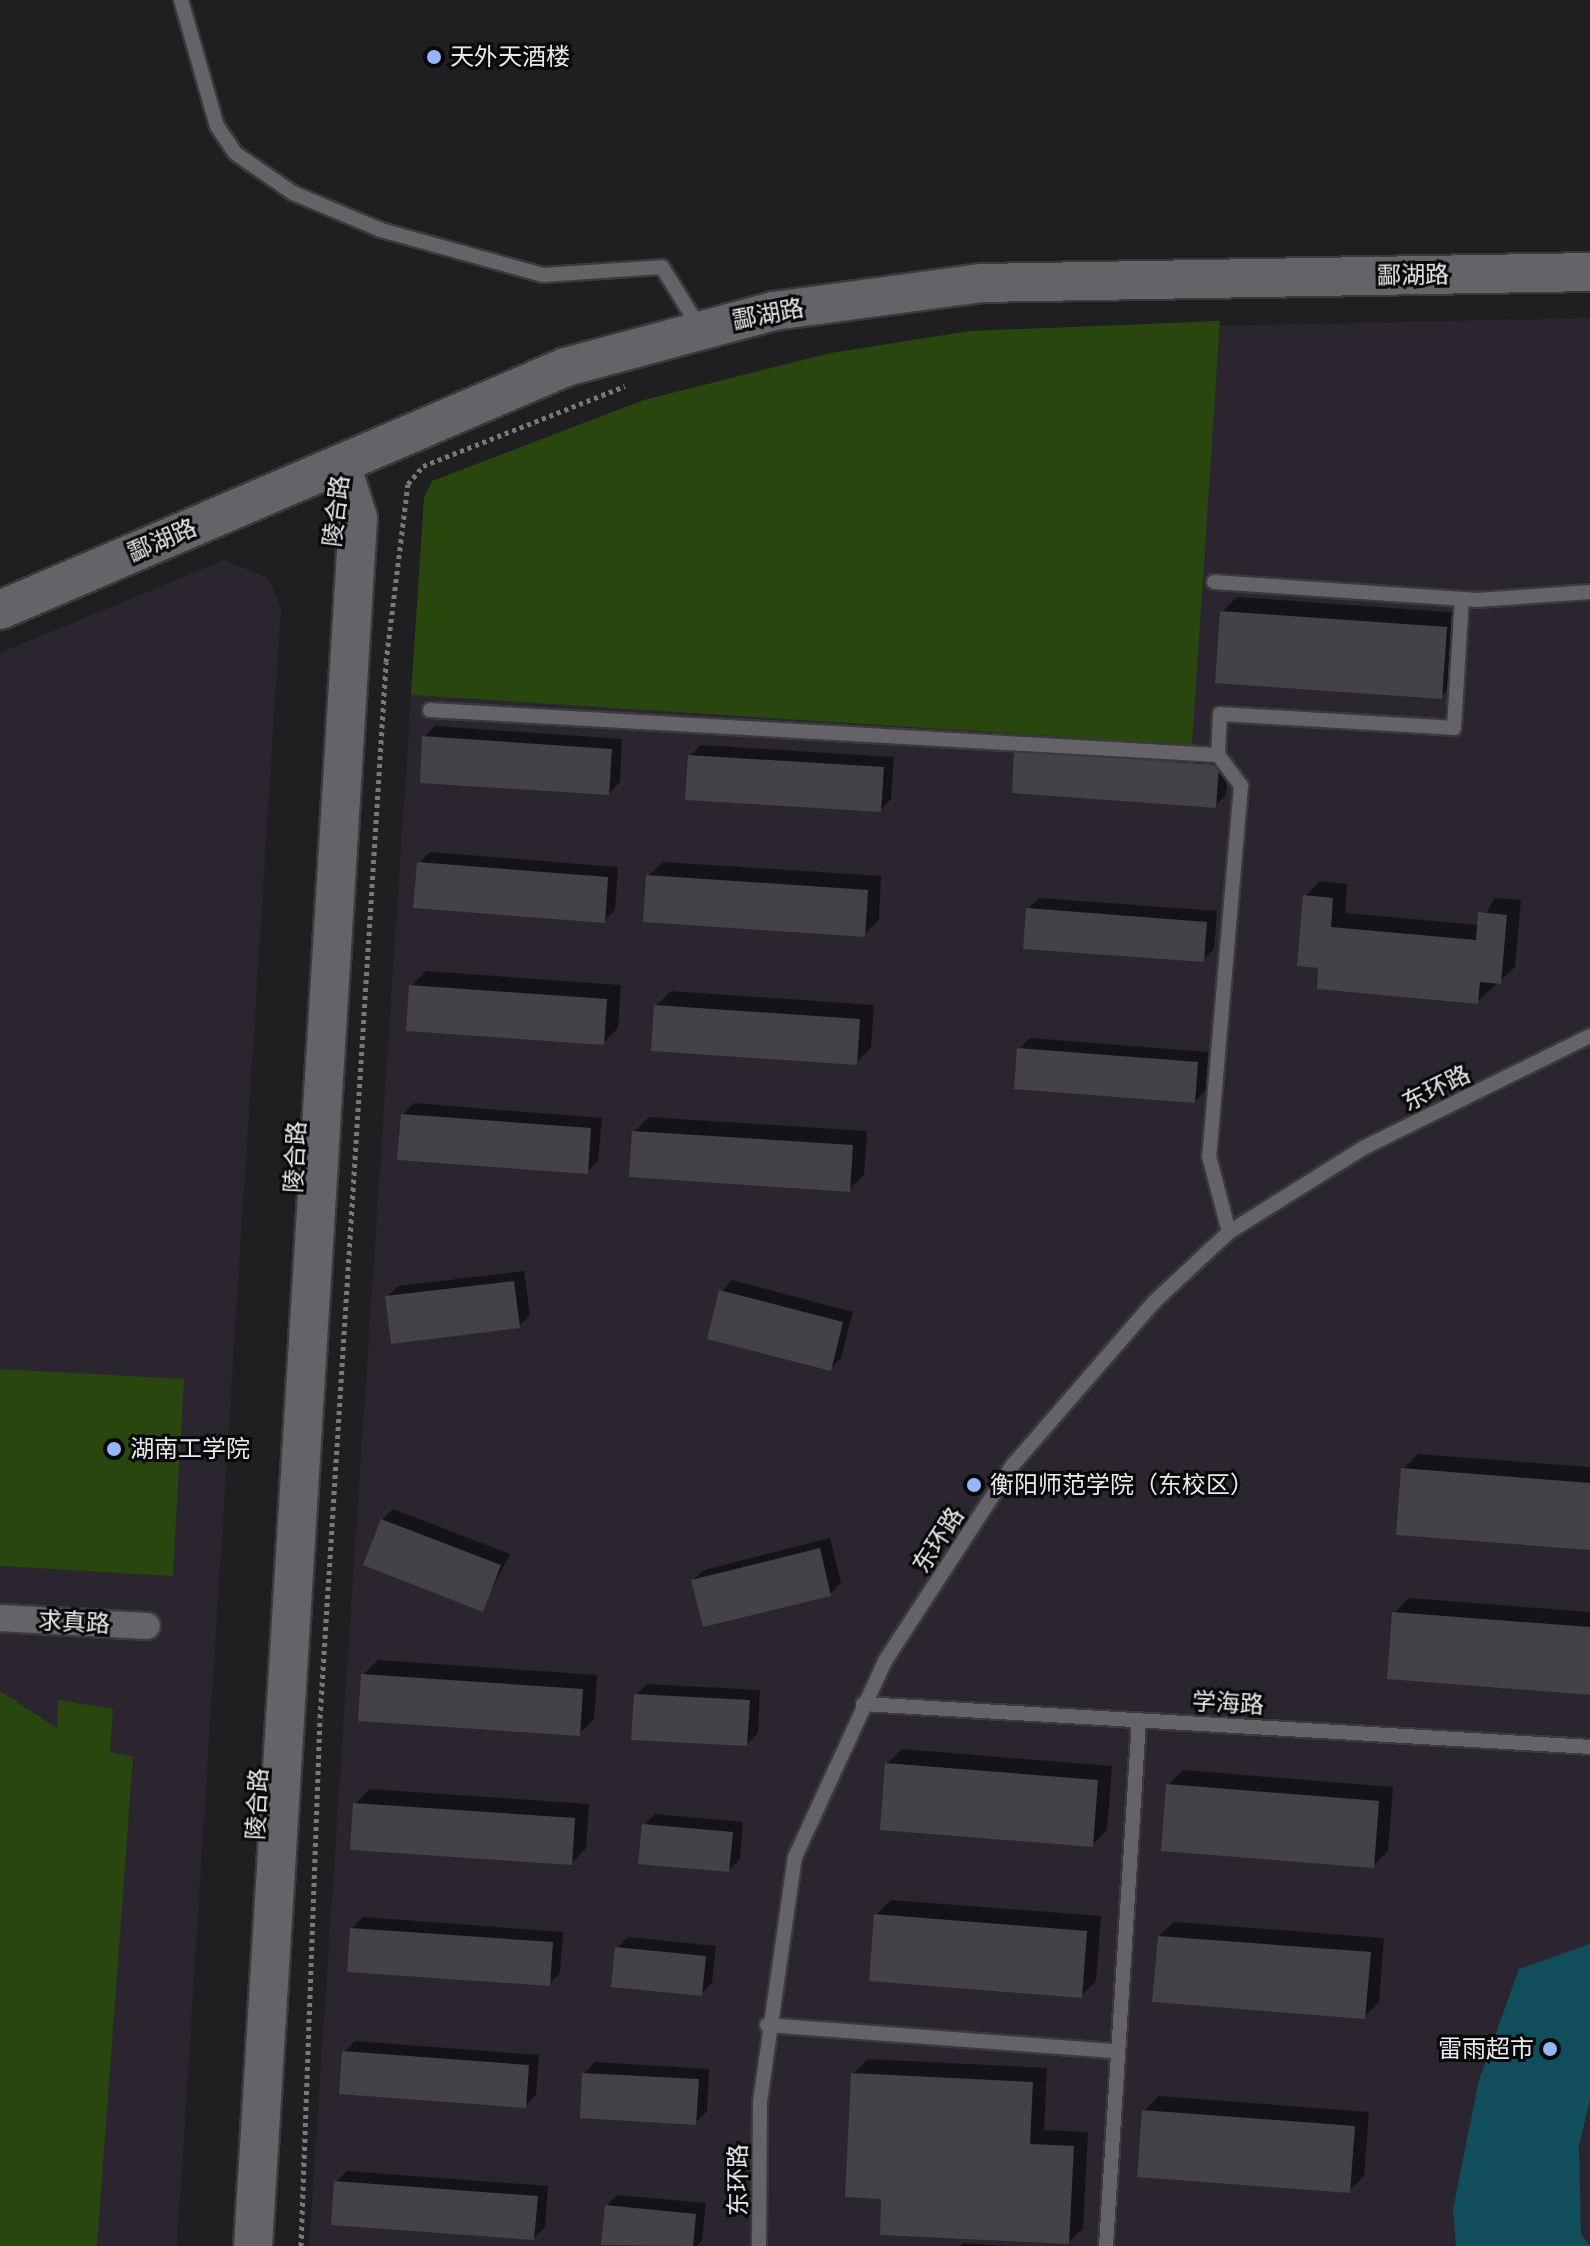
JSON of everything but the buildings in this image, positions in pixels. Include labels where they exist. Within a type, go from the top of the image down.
[{"type":"street","name":"酃湖路","points":[[0,610],[566,367],[699,328],[980,283],[1590,272]]},
{"type":"street","name":"陵合路","points":[[232,2246],[341,464]]},
{"type":"street","name":"陵合路","points":[[253,2246],[358,518],[341,464]]},
{"type":"street","name":"求真路","points":[[0,1618],[147,1626]]},
{"type":"lane","points":[[181,0],[217,126],[235,153],[293,193],[381,230],[543,275],[662,267],[699,328]]},
{"type":"lane","points":[[1214,582],[1462,599],[1590,592]]},
{"type":"lane","points":[[1229,1232],[1209,1156],[1241,786],[1218,755],[1220,714],[1454,728],[1462,599]]},
{"type":"lane","points":[[430,710],[1218,755]]},
{"type":"lane","name":"东环路","points":[[759,2246],[767,2025],[795,1857],[863,1704],[1012,1466],[1155,1301],[1229,1232],[1365,1147],[1590,1036]]},
{"type":"lane","name":"学海路","points":[[863,1704],[1590,1747]]},
{"type":"lane","points":[[1106,2246],[1139,1720]]},
{"type":"lane","points":[[767,2025],[1116,2051]]},
{"type":"path","points":[[301,2246],[320,1718],[386,662],[408,484],[423,466],[630,384]]},
{"type":"shaded area","name":"衡阳师范学院（东校区）","points":[[1590,318],[1590,2246],[309,2246],[424,498],[432,481],[644,400],[831,353],[970,331]]},
{"type":"shaded area","name":"湖南工学院","points":[[224,560],[268,578],[281,607],[177,2246],[0,2246],[0,653]]},
{"type":"green space","points":[[1220,321],[1192,745],[411,695],[424,498],[432,481],[644,400],[831,353],[970,331]]},
{"type":"green space","points":[[0,1369],[184,1379],[173,1576],[0,1566]]},
{"type":"green space","points":[[0,1691],[57,1728],[58,1700],[113,1709],[110,1752],[133,1757],[97,2246],[0,2246]]},
{"type":"water","points":[[1590,1944],[1590,2100],[1579,2146],[1581,2234],[1590,2246],[1456,2246],[1453,2209],[1479,2080],[1519,1969]]},
{"type":"place","name":"天外天酒楼","points":[[434,57]]},
{"type":"place","name":"湖南工学院","points":[[114,1449]]},
{"type":"place","name":"衡阳师范学院（东校区）","points":[[974,1485]]},
{"type":"place","name":"雷雨超市","points":[[1550,2049]]}]
